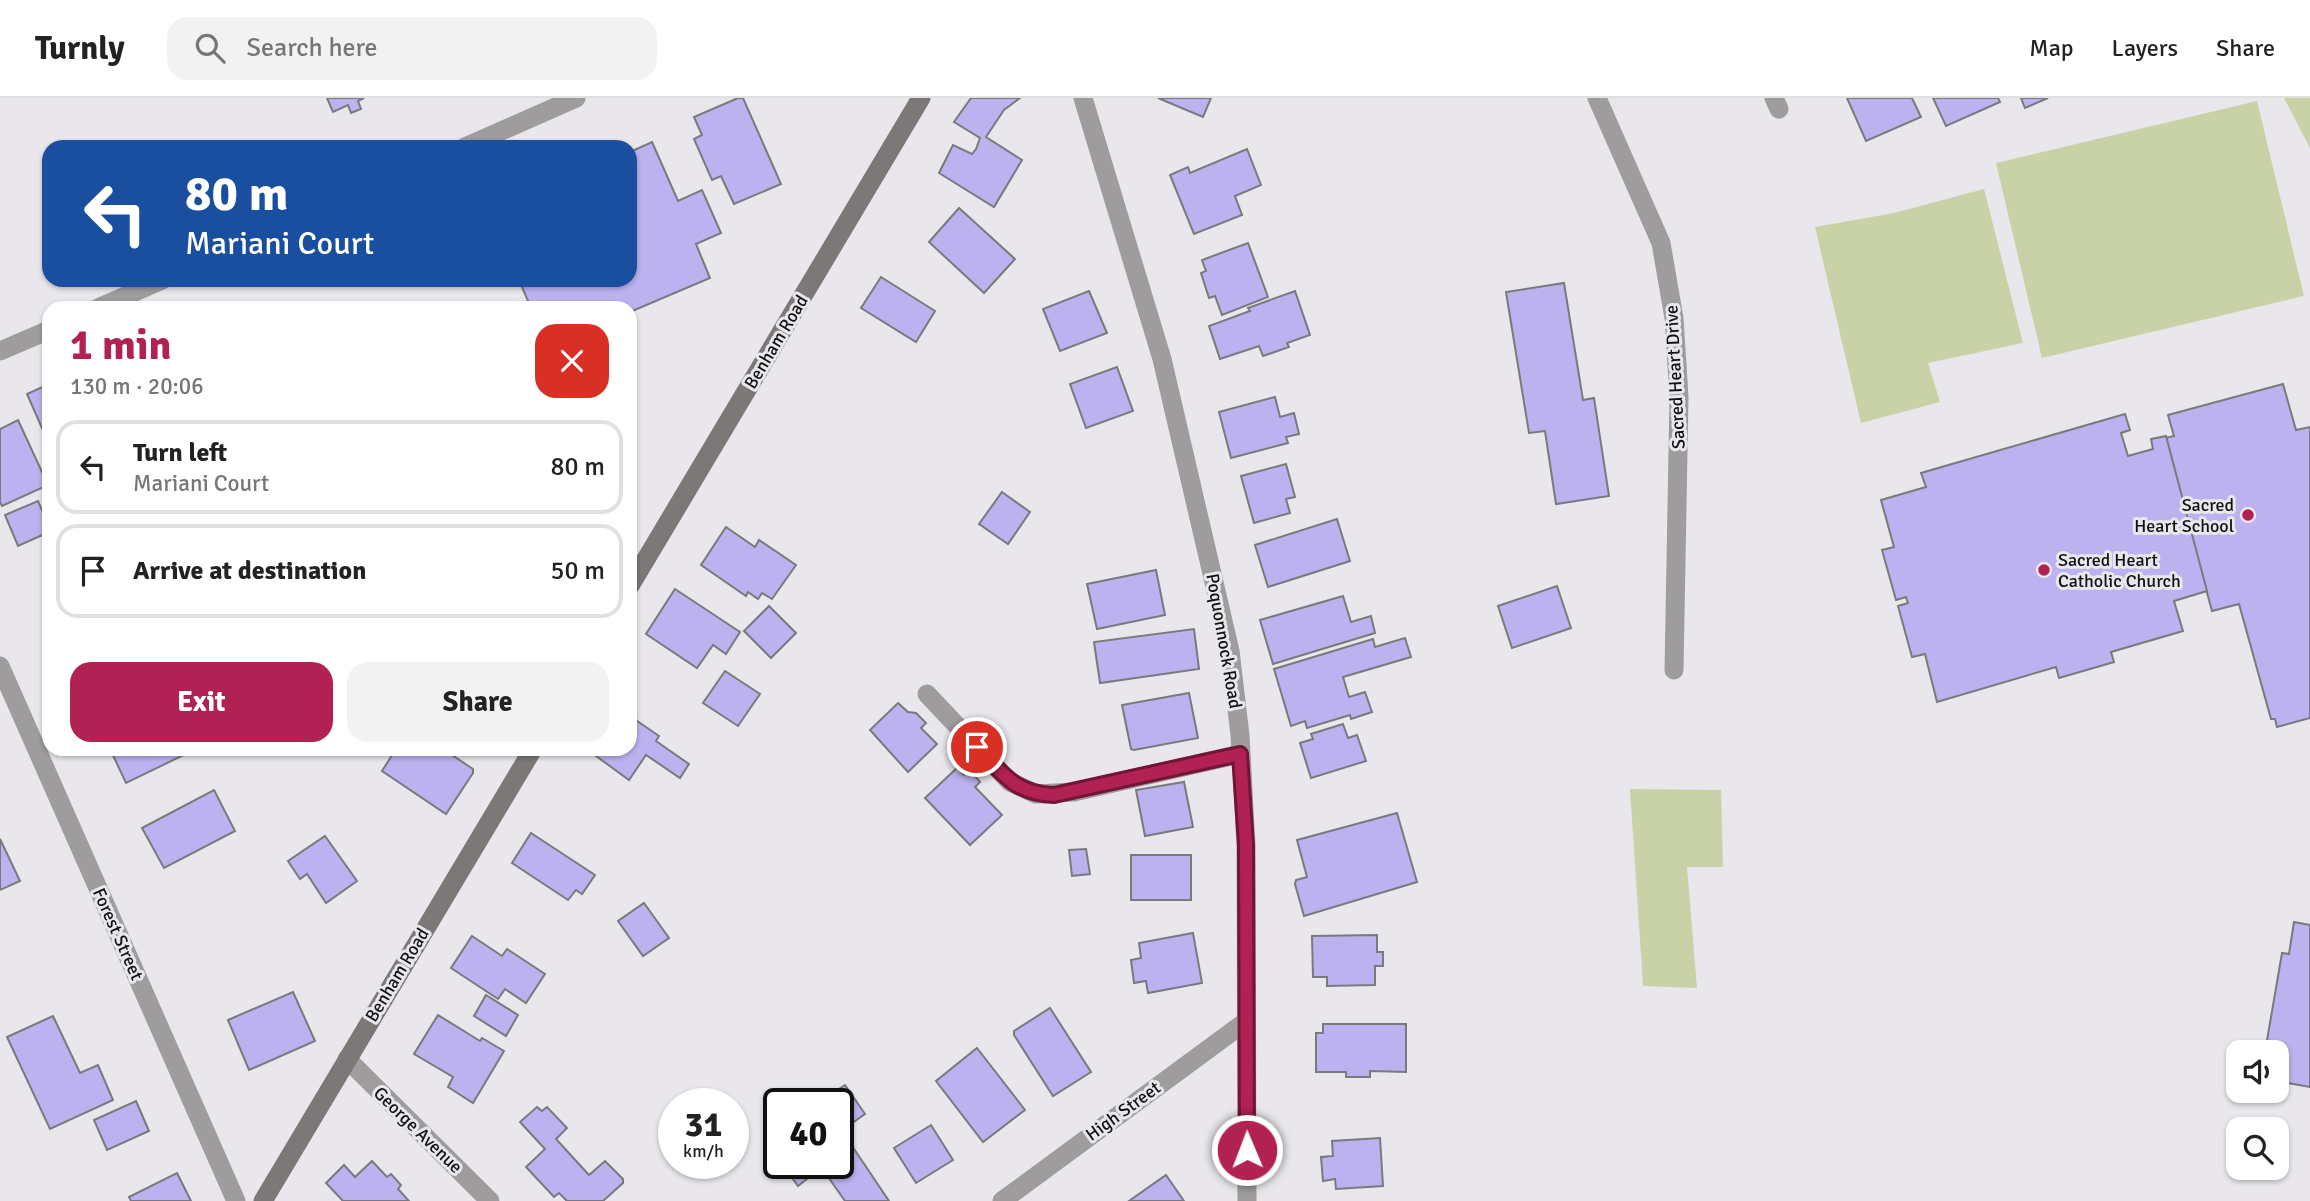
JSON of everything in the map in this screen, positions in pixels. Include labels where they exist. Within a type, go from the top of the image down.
[{"type":"main road","name":"Benham Road","points":[[637,574],[921,98]]},
{"type":"main road","name":"Benham Road","points":[[263,1201],[529,756]]},
{"type":"street","points":[[481,140],[576,98]]},
{"type":"street","name":"Poquonnock Road","points":[[1083,98],[1162,359],[1230,651],[1246,845],[1247,1201]]},
{"type":"street","name":"Sacred Heart Drive","points":[[1597,98],[1661,243],[1674,318],[1679,397],[1674,670]]},
{"type":"street","points":[[114,301],[146,287]]},
{"type":"street","points":[[0,351],[42,333]]},
{"type":"street","name":"Forest Street","points":[[0,666],[236,1201]]},
{"type":"street","points":[[927,694],[1010,782],[1036,794],[1074,792],[1240,754]]},
{"type":"street","name":"High Street","points":[[1002,1201],[1245,1021]]},
{"type":"street","name":"George Avenue","points":[[346,1059],[490,1201]]},
{"type":"green space","points":[[2284,98],[2310,98],[2310,148]]},
{"type":"green space","points":[[2257,101],[2304,296],[2042,358],[1996,163]]},
{"type":"green space","points":[[1984,189],[2023,343],[1928,363],[1940,402],[1861,423],[1815,227],[1894,213]]},
{"type":"green space","points":[[1630,789],[1721,790],[1723,867],[1687,867],[1697,988],[1643,986]]},
{"type":"building","points":[[327,98],[364,98],[358,101],[361,109],[351,113],[348,105],[333,112]]},
{"type":"building","points":[[743,98],[781,184],[734,204],[721,176],[712,180],[694,139],[702,135],[694,117]]},
{"type":"building","points":[[971,98],[1020,98],[1004,110],[986,137],[1022,160],[994,207],[939,173],[953,145],[972,154],[976,149],[980,138],[954,122]]},
{"type":"building","points":[[1158,98],[1211,98],[1203,117]]},
{"type":"building","points":[[1847,98],[1912,98],[1921,117],[1866,141]]},
{"type":"building","points":[[1933,98],[1998,98],[2000,102],[1946,126]]},
{"type":"building","points":[[2021,98],[2048,98],[2025,108]]},
{"type":"building","points":[[652,142],[678,201],[702,190],[721,233],[696,244],[710,278],[637,309],[637,301],[528,301],[522,287],[637,287],[637,149]]},
{"type":"building","points":[[1247,149],[1261,185],[1235,196],[1242,215],[1194,234],[1170,175],[1188,167],[1190,173]]},
{"type":"building","points":[[959,208],[1015,259],[984,293],[929,242]]},
{"type":"building","points":[[1248,243],[1268,297],[1222,315],[1215,296],[1209,298],[1201,273],[1206,271],[1202,260]]},
{"type":"building","points":[[881,277],[935,311],[916,342],[861,308]]},
{"type":"building","points":[[1564,283],[1583,400],[1594,398],[1609,496],[1556,504],[1545,431],[1529,433],[1506,292]]},
{"type":"building","points":[[1089,291],[1107,333],[1060,351],[1043,309]]},
{"type":"building","points":[[1295,291],[1310,335],[1287,343],[1289,347],[1263,356],[1259,346],[1220,359],[1209,326]]},
{"type":"building","points":[[1117,367],[1133,411],[1086,428],[1070,384]]},
{"type":"building","name":"Sacred Heart School","points":[[2283,384],[2296,430],[2310,427],[2310,718],[2277,727],[2275,719],[2271,719],[2239,604],[2212,611],[2165,438],[2174,436],[2168,415]]},
{"type":"building","points":[[42,387],[42,428],[27,394]]},
{"type":"building","points":[[1275,397],[1280,417],[1294,413],[1299,434],[1286,437],[1288,443],[1231,458],[1219,412]]},
{"type":"building","name":"Sacred Heart Catholic Church","points":[[2125,414],[2130,430],[2121,433],[2128,456],[2153,449],[2151,439],[2166,436],[2207,591],[2174,601],[2183,631],[2111,652],[2114,662],[2059,678],[2056,667],[1937,702],[1925,654],[1912,657],[1898,606],[1908,603],[1906,597],[1896,600],[1882,550],[1894,547],[1881,500],[1926,487],[1921,473]]},
{"type":"building","points":[[18,420],[42,472],[42,488],[2,506],[0,502],[0,429]]},
{"type":"building","points":[[1286,464],[1295,497],[1286,499],[1290,513],[1254,523],[1241,476]]},
{"type":"building","points":[[1002,492],[1030,512],[1008,544],[979,524]]},
{"type":"building","points":[[38,501],[42,510],[42,535],[18,546],[5,515]]},
{"type":"building","points":[[1337,519],[1350,561],[1268,587],[1255,545]]},
{"type":"building","points":[[726,527],[755,547],[759,540],[796,565],[772,599],[762,593],[758,599],[748,592],[746,596],[701,565]]},
{"type":"building","points":[[1156,570],[1165,615],[1097,629],[1087,584]]},
{"type":"building","points":[[1557,586],[1571,628],[1512,648],[1498,606]]},
{"type":"building","points":[[675,589],[740,632],[726,654],[713,645],[697,668],[646,634]]},
{"type":"building","points":[[1343,596],[1351,622],[1371,616],[1375,633],[1273,664],[1260,620]]},
{"type":"building","points":[[769,606],[796,633],[771,658],[744,631]]},
{"type":"building","points":[[1194,629],[1199,669],[1100,683],[1094,642]]},
{"type":"building","points":[[1405,638],[1411,657],[1343,677],[1349,697],[1365,692],[1372,712],[1351,719],[1350,715],[1307,728],[1305,721],[1291,726],[1274,669],[1373,639],[1375,647]]},
{"type":"building","points":[[725,671],[760,694],[738,726],[703,703]]},
{"type":"building","points":[[1189,693],[1198,738],[1131,749],[1122,705]]},
{"type":"building","points":[[898,703],[908,712],[916,713],[926,723],[921,728],[937,744],[908,772],[870,730]]},
{"type":"building","points":[[637,721],[659,736],[656,741],[689,764],[680,778],[646,755],[629,780],[596,756],[637,756]]},
{"type":"building","points":[[1343,724],[1348,738],[1357,735],[1366,761],[1311,778],[1300,743],[1313,739],[1311,734]]},
{"type":"building","points":[[113,756],[182,756],[126,783]]},
{"type":"building","points":[[392,756],[454,756],[473,769],[473,773],[446,814],[382,771]]},
{"type":"building","points":[[957,768],[964,775],[970,770],[980,782],[975,787],[1002,815],[970,845],[925,798]]},
{"type":"building","points":[[1184,782],[1193,827],[1145,836],[1136,790]]},
{"type":"building","points":[[214,790],[235,831],[164,868],[142,828]]},
{"type":"building","points":[[1397,813],[1417,882],[1304,916],[1295,884],[1296,880],[1307,877],[1297,840]]},
{"type":"building","points":[[531,833],[595,875],[582,894],[576,890],[568,900],[512,863]]},
{"type":"building","points":[[325,836],[357,881],[326,903],[307,874],[300,879],[288,861]]},
{"type":"building","points":[[0,839],[20,881],[0,890]]},
{"type":"building","points":[[1086,849],[1090,874],[1072,876],[1069,850]]},
{"type":"building","points":[[1131,855],[1191,855],[1191,900],[1131,900]]},
{"type":"building","points":[[644,903],[669,938],[643,956],[618,921]]},
{"type":"building","points":[[2294,922],[2310,925],[2310,1087],[2289,1083],[2289,1040],[2267,1040],[2282,953],[2289,954]]},
{"type":"building","points":[[1193,933],[1202,983],[1148,993],[1146,981],[1134,983],[1131,960],[1141,958],[1139,943]]},
{"type":"building","points":[[1377,935],[1377,952],[1383,952],[1383,966],[1375,966],[1375,985],[1327,986],[1327,977],[1313,977],[1312,936]]},
{"type":"building","points":[[472,936],[502,956],[507,949],[545,974],[526,1003],[505,989],[498,999],[451,968]]},
{"type":"building","points":[[293,992],[315,1041],[249,1070],[228,1020]]},
{"type":"building","points":[[486,995],[518,1015],[506,1036],[474,1016]]},
{"type":"building","points":[[1050,1008],[1091,1072],[1053,1096],[1014,1035],[1014,1031]]},
{"type":"building","points":[[438,1015],[480,1041],[482,1038],[504,1051],[473,1103],[448,1087],[453,1077],[414,1054]]},
{"type":"building","points":[[53,1016],[80,1073],[98,1065],[113,1100],[50,1129],[7,1037]]},
{"type":"building","points":[[1323,1024],[1406,1024],[1406,1072],[1370,1071],[1370,1077],[1346,1077],[1346,1072],[1316,1072],[1316,1033],[1323,1033]]},
{"type":"building","points":[[977,1048],[1025,1110],[983,1142],[936,1081]]},
{"type":"building","points":[[854,1098],[865,1114],[854,1122]]},
{"type":"building","points":[[136,1101],[149,1131],[107,1150],[94,1120]]},
{"type":"building","points":[[537,1107],[542,1111],[547,1107],[567,1128],[556,1139],[589,1175],[605,1161],[623,1179],[623,1183],[603,1201],[567,1201],[559,1193],[554,1197],[526,1167],[545,1149],[520,1122]]},
{"type":"building","points":[[931,1125],[953,1160],[916,1183],[894,1148]]},
{"type":"building","points":[[1380,1138],[1383,1186],[1336,1189],[1335,1179],[1323,1181],[1321,1157],[1333,1156],[1332,1141]]},
{"type":"building","points":[[854,1149],[889,1201],[845,1201],[830,1179],[854,1179]]},
{"type":"building","points":[[372,1161],[387,1177],[391,1174],[401,1185],[398,1189],[409,1201],[343,1201],[326,1183],[344,1165],[355,1177]]},
{"type":"building","points":[[177,1173],[191,1201],[131,1201],[129,1197]]},
{"type":"building","points":[[1166,1175],[1184,1201],[1129,1201]]},
{"type":"building","points":[[793,1179],[807,1179],[798,1186]]},
{"type":"place","name":"Sacred Heart School","points":[[2248,515]]},
{"type":"place","name":"Sacred Heart Catholic Church","points":[[2044,570]]},
{"type":"route","points":[[977,747],[1010,782],[1036,794],[1054,795],[1240,754],[1246,845],[1247,1150]]}]
